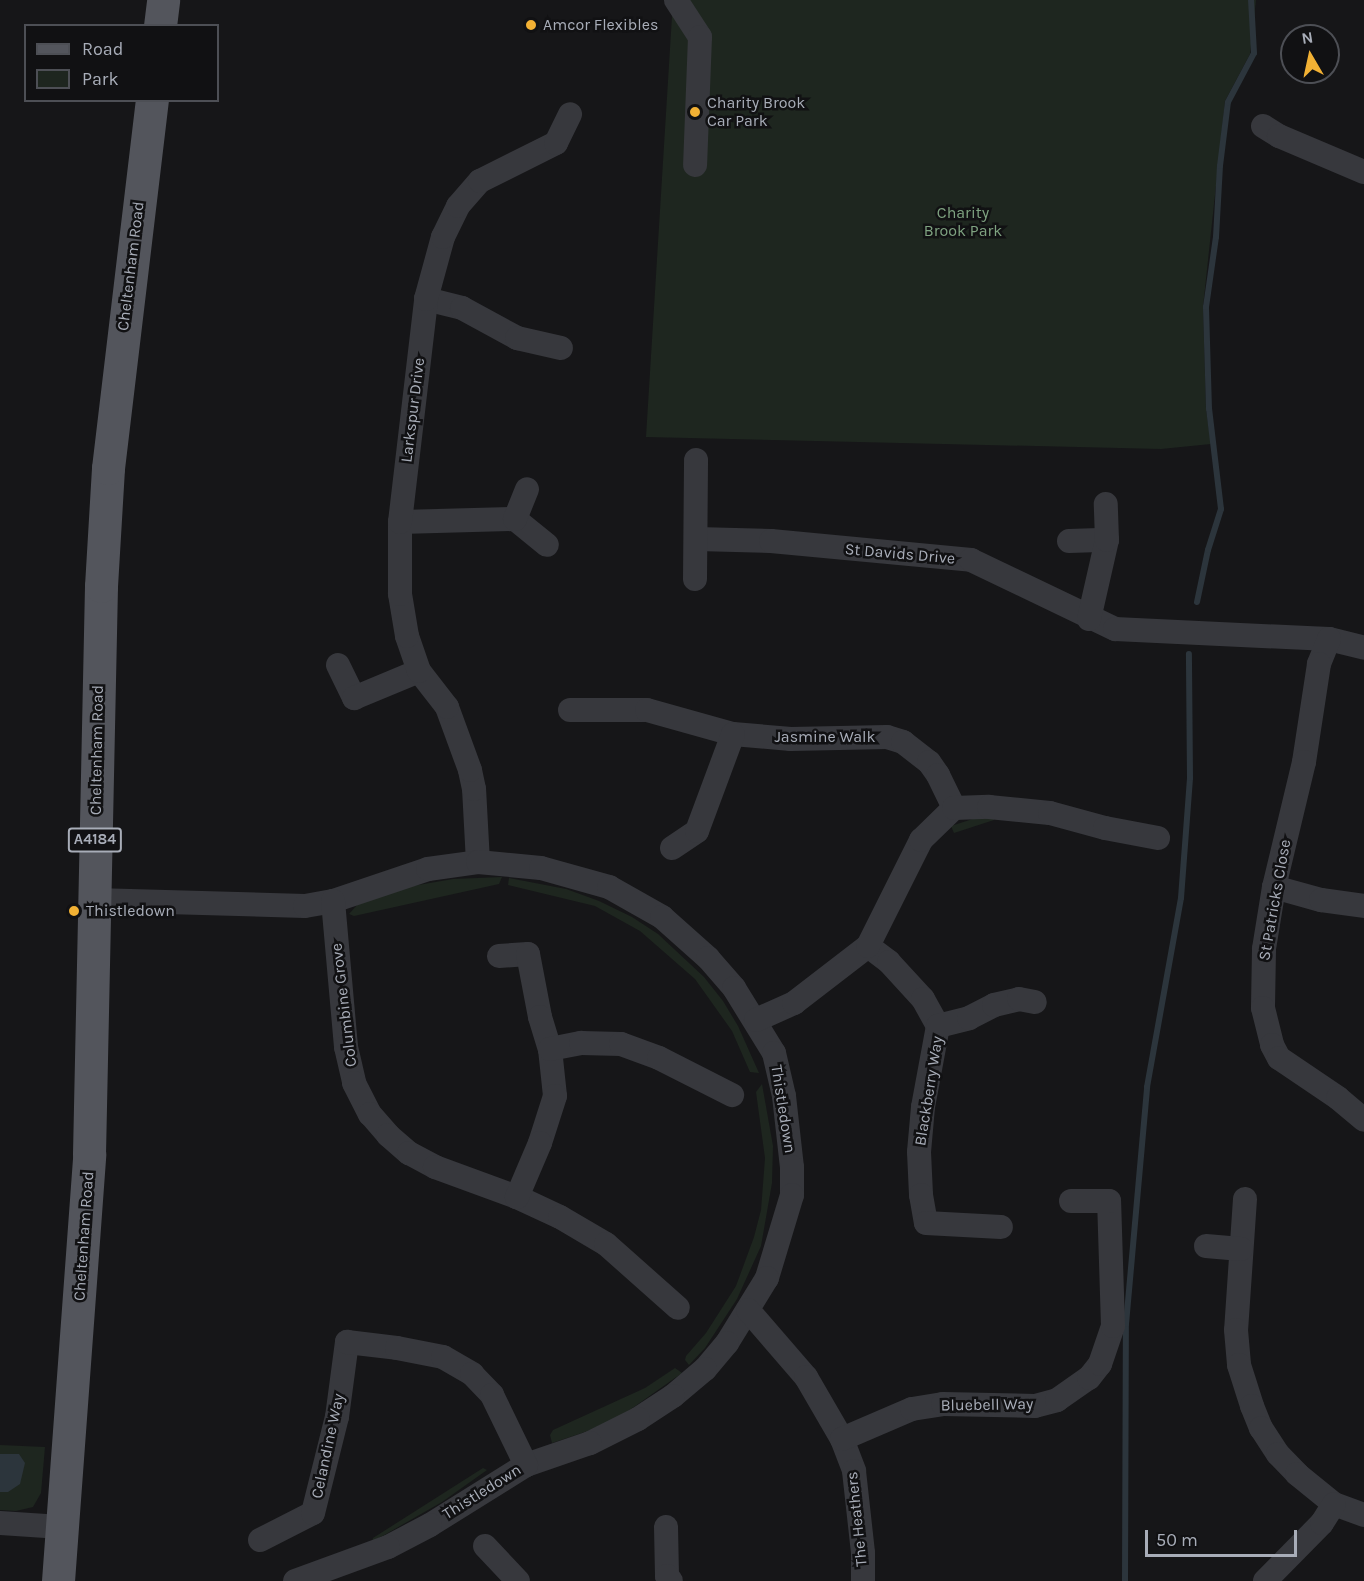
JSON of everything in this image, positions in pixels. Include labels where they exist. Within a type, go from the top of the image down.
[{"type":"main road","points":[[160,24],[163,0]]},
{"type":"main road","name":"Cheltenham Road","points":[[58,1581],[86,1221],[101,586],[108,468],[152,102]]},
{"type":"street","points":[[676,0],[700,37],[694,165]]},
{"type":"street","name":"Larkspur Drive","points":[[478,862],[470,770],[447,707],[419,671],[407,636],[399,594],[400,522],[426,298],[443,237],[459,206],[480,181],[556,143],[570,114]]},
{"type":"street","points":[[1263,126],[1279,136],[1364,172]]},
{"type":"street","points":[[426,298],[462,308],[517,338],[561,348]]},
{"type":"street","points":[[695,579],[696,460]]},
{"type":"street","points":[[514,519],[527,489]]},
{"type":"street","points":[[1089,619],[1107,540],[1106,504]]},
{"type":"street","points":[[400,522],[514,519],[547,545]]},
{"type":"street","name":"St Davids Drive","points":[[697,539],[771,541],[971,560],[1089,619],[1115,629],[1329,639],[1364,648]]},
{"type":"street","points":[[1069,541],[1107,540]]},
{"type":"street","name":"St Patricks Close","points":[[1329,639],[1319,664],[1304,762],[1274,887],[1264,949],[1263,1008],[1272,1045],[1279,1058],[1338,1098],[1364,1120]]},
{"type":"street","points":[[338,665],[354,698],[419,671]]},
{"type":"street","name":"Jasmine Walk","points":[[570,710],[647,710],[733,734],[791,739],[887,737],[903,742],[917,751],[934,769],[954,808]]},
{"type":"street","points":[[672,848],[697,831],[733,734]]},
{"type":"street","points":[[756,1020],[795,1003],[868,946],[921,840],[954,808],[1017,808],[1050,813],[1105,828],[1158,838]]},
{"type":"street","name":"Thistledown","points":[[94,900],[278,907],[333,901],[428,868],[478,862],[541,868],[609,887],[662,917],[708,958],[734,988],[756,1020],[774,1053],[784,1096],[792,1167],[792,1195],[767,1278],[727,1343],[705,1369],[673,1396],[638,1419],[590,1443],[526,1465],[430,1525],[346,1573],[296,1581]]},
{"type":"street","points":[[1274,887],[1321,900],[1364,906]]},
{"type":"street","name":"Columbine Grove","points":[[333,901],[346,1047],[354,1083],[365,1107],[388,1136],[409,1153],[462,1179],[517,1197],[560,1217],[606,1244],[678,1308]]},
{"type":"street","name":"Blackberry Way","points":[[868,946],[889,962],[923,999],[938,1026],[923,1107],[919,1152],[921,1195],[926,1223],[1001,1227]]},
{"type":"street","points":[[499,956],[528,954],[540,1017],[550,1049],[555,1096],[540,1143],[517,1197]]},
{"type":"street","name":"Blackberry Way","points":[[938,1026],[969,1018],[994,1005],[1019,999],[1035,1002]]},
{"type":"street","points":[[550,1049],[582,1043],[621,1044],[658,1058],[732,1095]]},
{"type":"street","points":[[1245,1199],[1236,1330],[1239,1365],[1252,1406],[1261,1428],[1278,1454],[1334,1504],[1364,1515]]},
{"type":"street","name":"Bluebell Way","points":[[842,1438],[912,1409],[944,1404],[1035,1406],[1058,1400],[1089,1378],[1100,1364],[1113,1326],[1109,1201],[1071,1201]]},
{"type":"street","points":[[1206,1246],[1241,1249]]},
{"type":"street","name":"The Heathers","points":[[748,1310],[806,1377],[842,1438],[854,1471],[863,1553],[863,1581]]},
{"type":"street","name":"Celandine Way","points":[[260,1540],[314,1513],[337,1417],[346,1342],[397,1348],[443,1357],[472,1374],[492,1395],[526,1465]]},
{"type":"street","points":[[1265,1581],[1322,1523],[1334,1504]]},
{"type":"street","points":[[0,1523],[62,1527]]},
{"type":"street","points":[[666,1527],[667,1576],[671,1581]]},
{"type":"street","points":[[485,1546],[518,1581]]},
{"type":"green space","name":"Charity Brook Park","points":[[673,0],[1256,0],[1250,54],[1225,101],[1203,307],[1206,409],[1211,444],[1161,449],[646,437]]},
{"type":"green space","points":[[985,815],[994,815],[994,820],[954,833],[951,826]]},
{"type":"green space","points":[[502,877],[499,884],[354,916],[349,914],[357,905],[401,888],[453,879]]},
{"type":"green space","points":[[509,878],[566,889],[599,901],[632,917],[658,934],[704,977],[723,1001],[738,1026],[759,1073],[750,1072],[732,1031],[695,979],[640,931],[595,906],[508,885]]},
{"type":"green space","points":[[762,1084],[773,1146],[772,1183],[761,1246],[737,1299],[705,1348],[689,1365],[685,1360],[686,1356],[706,1333],[736,1286],[754,1237],[761,1210],[765,1158],[756,1092]]},
{"type":"green space","points":[[675,1368],[682,1373],[624,1414],[597,1428],[552,1443],[550,1435],[553,1430],[645,1388]]},
{"type":"green space","points":[[0,1445],[45,1447],[41,1493],[33,1507],[16,1511],[0,1510]]},
{"type":"green space","points":[[483,1468],[487,1470],[442,1502],[372,1542],[373,1538]]},
{"type":"shaded area","points":[[0,1454],[19,1454],[25,1463],[20,1484],[8,1492],[0,1492]]},
{"type":"waterway","points":[[1197,602],[1208,550],[1221,509],[1209,409],[1206,307],[1216,237],[1220,166],[1228,102],[1254,53],[1251,0]]},
{"type":"waterway","points":[[1125,1581],[1126,1324],[1147,1087],[1181,898],[1190,778],[1189,654]]},
{"type":"place","name":"Amcor Flexibles","points":[[531,25]]},
{"type":"place","name":"Charity Brook Car Park","points":[[695,112]]},
{"type":"place","name":"Thistledown","points":[[74,911]]}]
